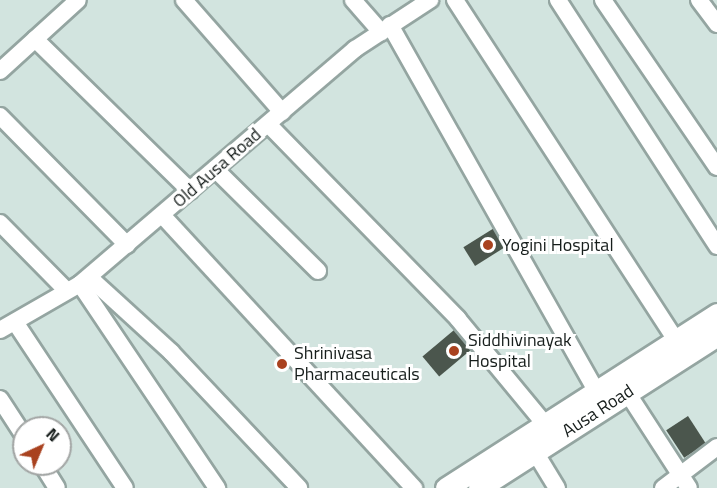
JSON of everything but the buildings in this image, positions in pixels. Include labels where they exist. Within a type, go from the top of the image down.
[{"type":"main road","points":[[446,488],[596,391],[622,385],[676,340],[717,314]]},
{"type":"main road","name":"Ausa Road","points":[[479,488],[535,452],[622,385],[717,335]]},
{"type":"street","points":[[0,70],[78,0]]},
{"type":"street","points":[[184,0],[282,112]]},
{"type":"street","points":[[353,0],[386,29],[596,391]]},
{"type":"street","name":"Old Ausa Road","points":[[4,327],[79,284],[282,112],[386,29],[430,0]]},
{"type":"street","points":[[455,0],[676,340]]},
{"type":"street","points":[[558,0],[717,246]]},
{"type":"street","points":[[603,0],[717,166]]},
{"type":"street","points":[[699,0],[717,24]]},
{"type":"street","points":[[35,39],[190,191]]},
{"type":"street","points":[[0,116],[127,245]]},
{"type":"street","points":[[268,124],[458,319],[545,423]]},
{"type":"street","points":[[216,169],[318,271]]},
{"type":"street","points":[[162,215],[414,488]]},
{"type":"street","points":[[0,224],[171,352],[299,488]]},
{"type":"street","points":[[79,284],[218,488]]},
{"type":"street","points":[[4,327],[125,488]]},
{"type":"street","points":[[622,385],[685,482]]},
{"type":"street","points":[[0,399],[12,418]]},
{"type":"street","points":[[663,488],[685,482],[717,447]]},
{"type":"street","points":[[535,452],[557,488]]},
{"type":"place","name":"Yogini Hospital","points":[[488,245]]},
{"type":"place","name":"Siddhivinayak Hospital","points":[[454,351]]},
{"type":"place","name":"Shrinivasa Pharmaceuticals","points":[[282,364]]}]
